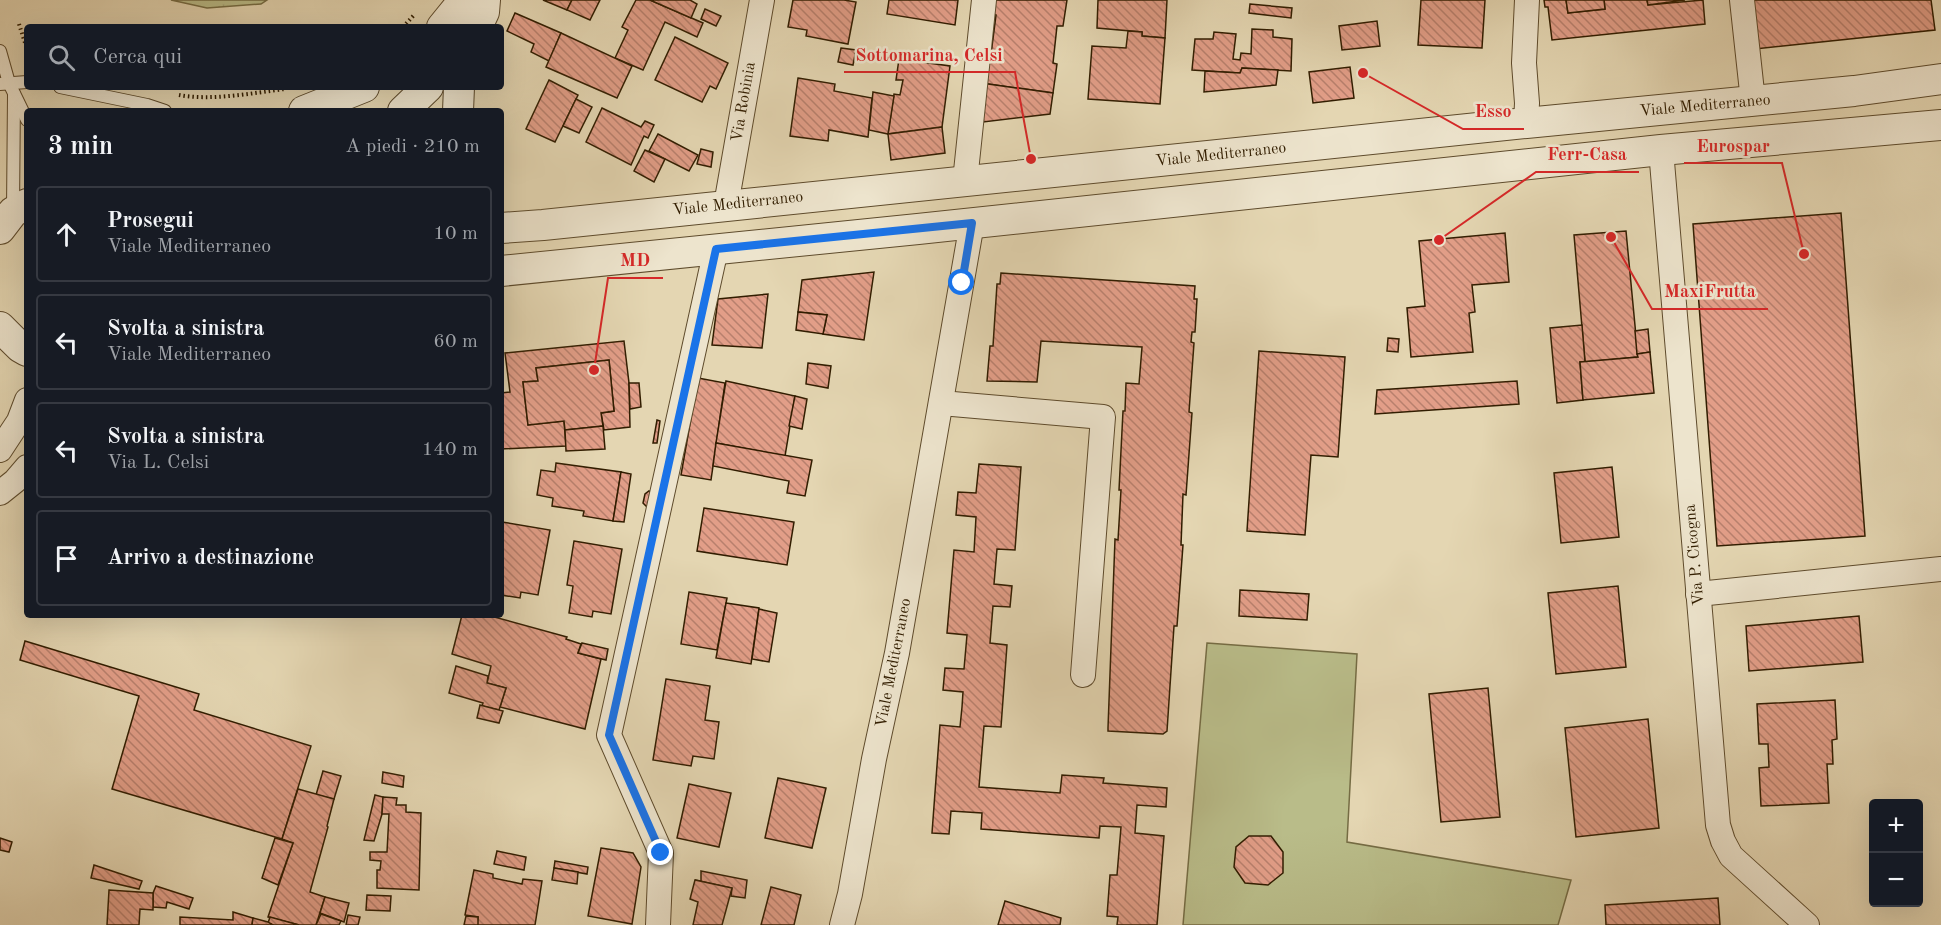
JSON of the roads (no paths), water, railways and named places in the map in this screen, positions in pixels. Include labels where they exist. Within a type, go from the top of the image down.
[{"type":"street","points":[[444,24],[464,0]]},
{"type":"street","points":[[478,24],[484,12],[485,0]]},
{"type":"street","name":"Via Robinia","points":[[726,205],[762,0]]},
{"type":"street","points":[[965,181],[984,0]]},
{"type":"street","points":[[1526,123],[1524,63],[1527,0]]},
{"type":"street","points":[[1742,0],[1753,101]]},
{"type":"street","name":"Viale Mediterraneo","points":[[506,223],[543,225],[1854,91],[1941,79]]},
{"type":"street","points":[[297,99],[347,90]]},
{"type":"street","points":[[406,108],[425,90]]},
{"type":"street","points":[[458,108],[459,90]]},
{"type":"street","points":[[504,271],[1662,150],[1941,125]]},
{"type":"street","name":"Via P. Cicogna","points":[[1662,150],[1718,825],[1731,856],[1807,925]]},
{"type":"street","name":"Viale Mediterraneo","points":[[842,925],[897,653],[972,223]]},
{"type":"street","points":[[658,925],[661,853],[609,735],[716,249]]},
{"type":"street","points":[[1,329],[24,349]]},
{"type":"street","points":[[941,402],[1103,417],[1083,675]]},
{"type":"street","points":[[0,450],[24,407]]},
{"type":"street","points":[[0,493],[24,470]]},
{"type":"street","points":[[1698,594],[1941,569]]},
{"type":"lane","points":[[0,51],[8,87],[13,215]]},
{"type":"lane","points":[[8,87],[24,83]]},
{"type":"lane","points":[[8,87],[24,115]]},
{"type":"lane","points":[[74,90],[156,108]]},
{"type":"place","name":"Esso","points":[[1363,73]]},
{"type":"place","name":"Sottomarina, Celsi","points":[[1031,159]]},
{"type":"place","name":"MaxiFrutta","points":[[1611,237]]},
{"type":"place","name":"Ferr-Casa","points":[[1439,240]]},
{"type":"place","name":"Eurospar","points":[[1804,254]]},
{"type":"place","name":"MD","points":[[594,370]]}]
